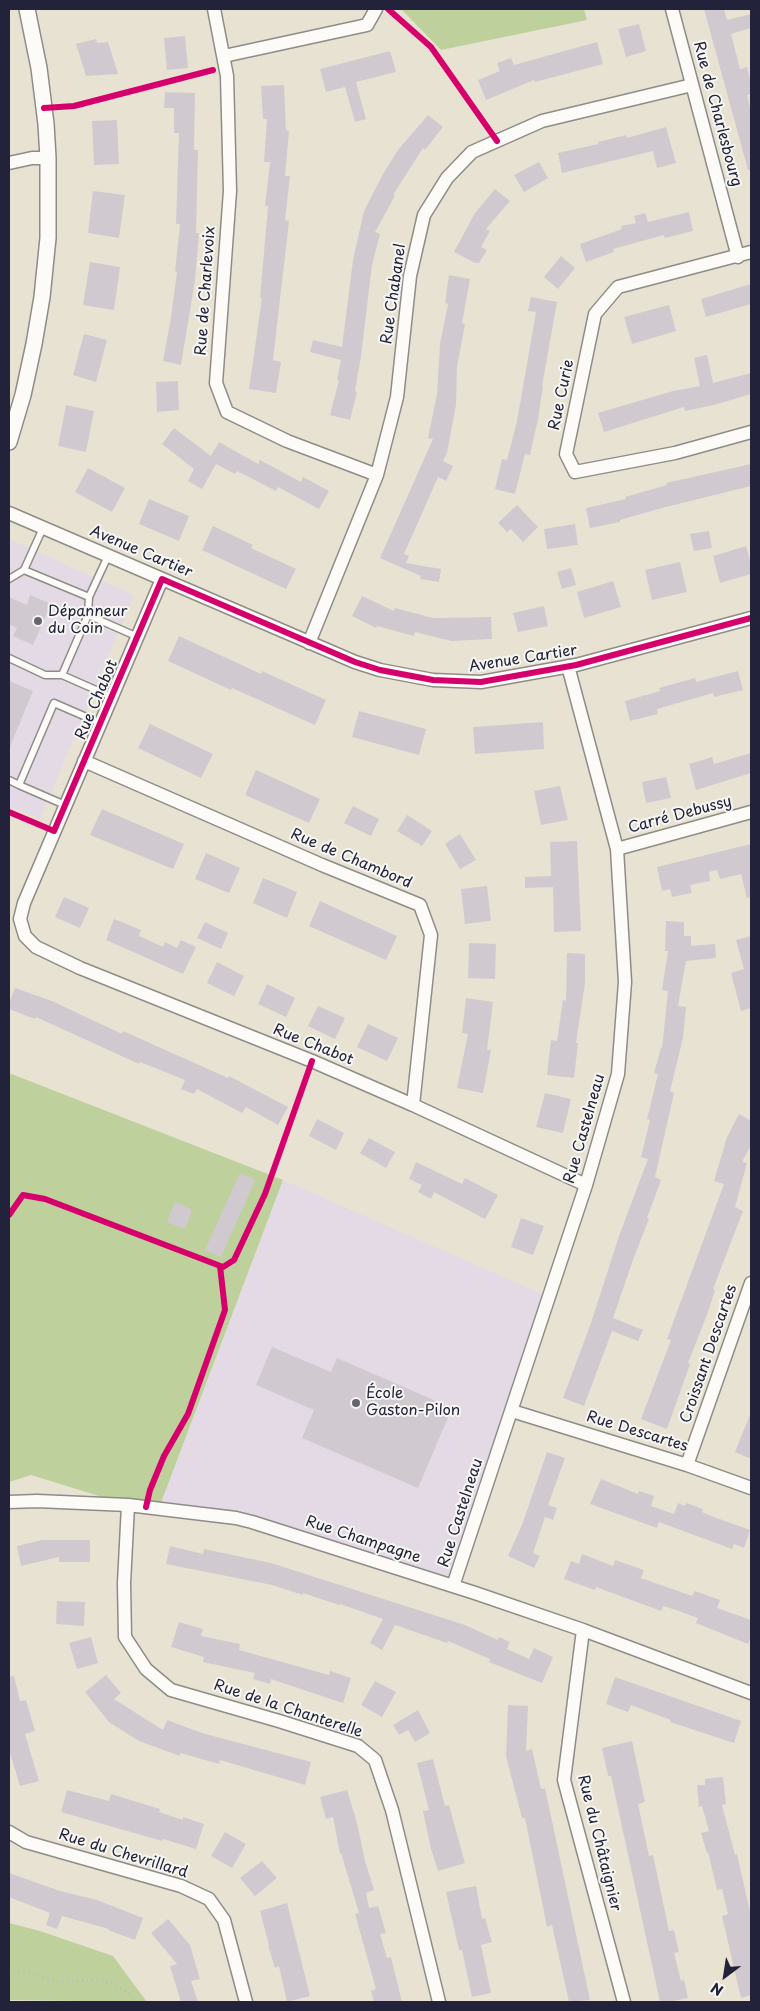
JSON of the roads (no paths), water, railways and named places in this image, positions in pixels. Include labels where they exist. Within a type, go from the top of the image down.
[{"type":"street","points":[[9,442],[27,377],[42,297],[48,238],[48,158],[39,68],[27,9]]},
{"type":"street","name":"Rue de Charlevoix","points":[[214,9],[227,76],[230,191],[216,383],[227,412],[288,441],[378,475]]},
{"type":"street","points":[[224,56],[367,25],[376,9]]},
{"type":"street","name":"Rue de Charlesbourg","points":[[672,9],[738,257]]},
{"type":"street","name":"Rue Chabanel","points":[[309,643],[378,475],[398,397],[410,276],[424,215],[447,178],[472,152],[542,121],[692,85]]},
{"type":"street","points":[[9,163],[32,158],[48,158]]},
{"type":"street","name":"Rue Curie","points":[[751,252],[738,257],[618,287],[595,314],[566,454],[575,472],[676,453],[751,432]]},
{"type":"street","name":"Avenue Cartier","points":[[9,513],[355,662],[380,670],[433,680],[481,682],[568,666],[751,618]]},
{"type":"street","name":"Rue Chabot","points":[[162,579],[21,912],[22,931],[29,942],[44,952],[80,968],[413,1104],[586,1185]]},
{"type":"street","name":"Rue Castelneau","points":[[454,1586],[586,1185],[618,1074],[625,982],[617,849],[568,666]]},
{"type":"street","name":"Rue de Chambord","points":[[84,761],[322,865],[420,905],[431,935],[413,1104]]},
{"type":"street","name":"Carré Debussy","points":[[617,849],[751,812]]},
{"type":"street","name":"Croissant Descartes","points":[[687,1465],[751,1283]]},
{"type":"street","name":"Rue Descartes","points":[[512,1411],[687,1465],[751,1488]]},
{"type":"street","name":"Rue Champagne","points":[[9,1502],[37,1501],[128,1505],[252,1522],[454,1586],[583,1630],[751,1692]]},
{"type":"street","name":"Rue de la Chanterelle","points":[[128,1505],[124,1583],[125,1637],[146,1670],[171,1690],[358,1746],[375,1760],[392,1810],[439,2002]]},
{"type":"street","name":"Rue du Châtaignier","points":[[583,1630],[564,1780],[624,2002]]},
{"type":"street","name":"Rue du Chevrillard","points":[[9,1832],[26,1842],[181,1886],[209,1899],[224,1920],[246,2002]]},
{"type":"lane","points":[[9,579],[24,570],[43,528]]},
{"type":"lane","points":[[62,676],[88,615],[89,597],[108,556]]},
{"type":"lane","points":[[24,570],[89,597]]},
{"type":"lane","points":[[88,615],[138,637]]},
{"type":"lane","points":[[9,658],[45,675],[62,676],[112,697]]},
{"type":"lane","points":[[19,784],[54,703],[100,723]]},
{"type":"lane","points":[[9,780],[65,805]]},
{"type":"place","name":"Dépanneur du Coin","points":[[38,621]]},
{"type":"place","name":"École Gaston-Pilon","points":[[356,1403]]}]
